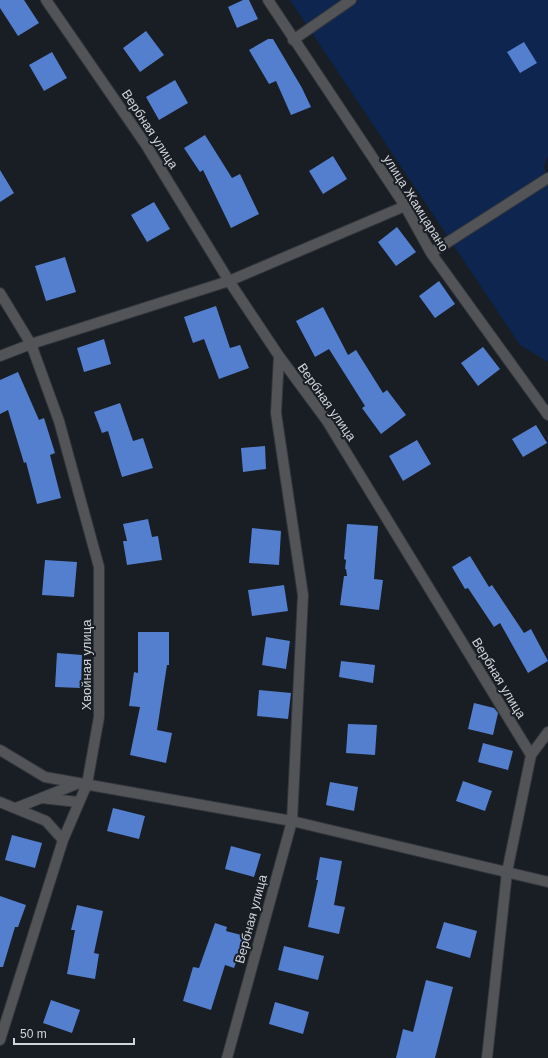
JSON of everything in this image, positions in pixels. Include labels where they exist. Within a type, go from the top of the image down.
[{"type":"street","name":"Вербная улица","points":[[46,0],[146,145],[229,281],[279,356],[327,421],[531,755]]},
{"type":"street","name":"улица Жамцарано","points":[[268,0],[405,206],[431,253],[546,408]]},
{"type":"street","points":[[294,40],[351,0]]},
{"type":"street","points":[[431,253],[548,178]]},
{"type":"street","points":[[0,356],[31,344],[229,281],[405,206]]},
{"type":"street","name":"Хвойная улица","points":[[0,293],[31,344],[59,421],[99,567],[98,717],[78,802],[63,840],[0,1040]]},
{"type":"street","name":"Вербная улица","points":[[227,1058],[292,821],[303,595],[276,413],[279,356]]},
{"type":"street","points":[[488,1058],[507,872],[531,755],[548,732]]},
{"type":"street","points":[[0,750],[45,777],[292,821],[548,882]]},
{"type":"street","points":[[16,808],[83,783]]},
{"type":"street","points":[[41,798],[78,802]]},
{"type":"street","points":[[0,802],[46,821],[63,840]]},
{"type":"shaded area","points":[[290,0],[548,0],[548,156],[544,166],[548,181],[548,362],[520,345]]},
{"type":"building","points":[[0,0],[24,0],[39,23],[18,36],[0,8]]},
{"type":"building","points":[[243,0],[249,0],[258,19],[237,28],[228,7]]},
{"type":"building","points":[[146,31],[164,55],[140,72],[123,48]]},
{"type":"building","points":[[268,39],[273,39],[302,88],[311,107],[291,115],[276,81],[269,84],[249,50]]},
{"type":"building","points":[[524,42],[537,63],[520,73],[507,52]]},
{"type":"building","points":[[52,52],[67,78],[44,91],[29,65]]},
{"type":"building","points":[[175,80],[188,103],[159,120],[146,97]]},
{"type":"building","points":[[205,135],[232,178],[240,174],[259,214],[231,228],[203,170],[200,172],[184,148]]},
{"type":"building","points":[[333,156],[347,179],[323,194],[309,171]]},
{"type":"building","points":[[0,170],[14,193],[0,202]]},
{"type":"building","points":[[154,202],[170,229],[147,242],[131,215]]},
{"type":"building","points":[[397,227],[416,252],[396,266],[378,242]]},
{"type":"building","points":[[65,257],[76,292],[46,301],[35,266]]},
{"type":"building","points":[[439,281],[455,304],[435,318],[419,296]]},
{"type":"building","points":[[216,306],[230,348],[240,345],[249,368],[219,379],[204,339],[193,343],[184,317]]},
{"type":"building","points":[[323,307],[348,355],[356,350],[383,393],[387,390],[406,415],[381,434],[362,408],[365,406],[329,349],[315,357],[296,321]]},
{"type":"building","points":[[104,339],[111,364],[84,372],[77,348]]},
{"type":"building","points":[[483,347],[500,369],[478,386],[461,363]]},
{"type":"building","points":[[18,372],[39,420],[44,418],[55,453],[50,455],[61,498],[37,504],[26,462],[24,463],[8,410],[0,414],[0,380]]},
{"type":"building","points":[[120,403],[133,441],[143,438],[153,468],[122,477],[108,431],[102,433],[94,412]]},
{"type":"building","points":[[536,425],[547,443],[523,457],[512,439]]},
{"type":"building","points":[[417,440],[431,464],[403,481],[389,456]]},
{"type":"building","points":[[265,446],[266,469],[243,472],[241,448]]},
{"type":"building","points":[[148,519],[152,537],[158,536],[162,560],[127,565],[123,541],[127,541],[123,524]]},
{"type":"building","points":[[347,524],[378,526],[374,579],[383,580],[379,610],[340,605],[344,576],[347,576],[345,569],[346,560],[344,559]]},
{"type":"building","points":[[252,528],[281,531],[279,565],[249,563]]},
{"type":"building","points":[[470,556],[489,587],[492,585],[524,633],[531,629],[548,661],[528,673],[500,623],[494,627],[468,588],[465,589],[452,567]]},
{"type":"building","points":[[45,560],[77,562],[74,597],[42,595]]},
{"type":"building","points":[[284,585],[288,611],[252,616],[248,590]]},
{"type":"building","points":[[138,632],[169,632],[169,665],[167,665],[157,730],[172,733],[166,763],[130,755],[140,707],[129,706],[134,672],[138,673]]},
{"type":"building","points":[[266,637],[290,641],[286,669],[262,665]]},
{"type":"building","points":[[57,653],[82,655],[81,688],[55,687]]},
{"type":"building","points":[[341,661],[375,665],[373,683],[339,677]]},
{"type":"building","points":[[259,690],[291,693],[288,719],[257,716]]},
{"type":"building","points":[[474,703],[494,708],[498,713],[493,735],[468,729]]},
{"type":"building","points":[[348,724],[377,725],[375,755],[346,753]]},
{"type":"building","points":[[483,743],[513,751],[508,770],[478,762]]},
{"type":"building","points":[[463,781],[492,791],[485,811],[456,801]]},
{"type":"building","points":[[330,782],[358,787],[354,811],[326,805]]},
{"type":"building","points":[[113,808],[145,816],[139,839],[107,831]]},
{"type":"building","points":[[12,835],[42,843],[35,868],[5,860]]},
{"type":"building","points":[[231,846],[261,854],[254,877],[225,869]]},
{"type":"building","points":[[320,857],[342,861],[334,905],[345,907],[339,934],[308,927],[318,880],[316,880]]},
{"type":"building","points":[[0,896],[26,905],[18,927],[15,927],[3,967],[0,967]]},
{"type":"building","points":[[77,905],[103,911],[94,953],[99,954],[95,979],[67,974],[75,930],[71,930]]},
{"type":"building","points":[[444,922],[477,931],[470,958],[436,948]]},
{"type":"building","points":[[215,923],[227,927],[226,931],[245,936],[234,968],[225,965],[211,1010],[183,1001],[193,967],[199,968]]},
{"type":"building","points":[[284,946],[324,956],[318,980],[278,970]]},
{"type":"building","points":[[426,980],[453,987],[435,1058],[396,1058],[403,1029],[413,1032]]},
{"type":"building","points":[[51,1000],[80,1010],[72,1033],[43,1023]]},
{"type":"building","points":[[275,1002],[309,1012],[303,1034],[269,1024]]}]
